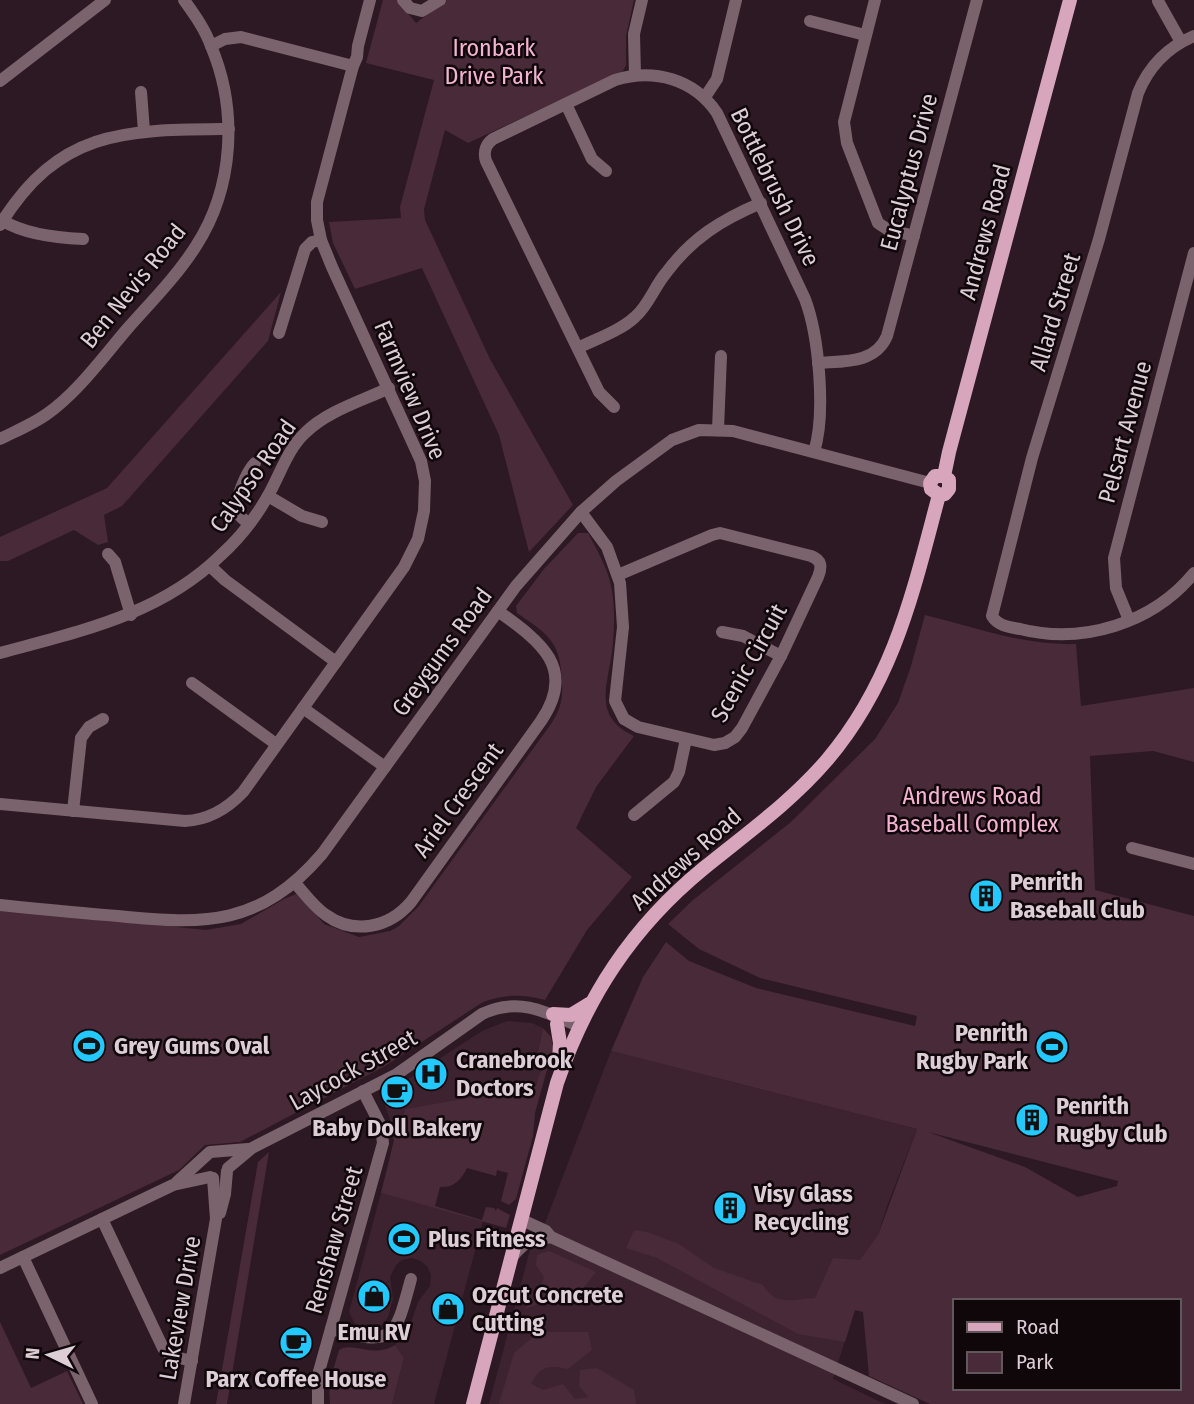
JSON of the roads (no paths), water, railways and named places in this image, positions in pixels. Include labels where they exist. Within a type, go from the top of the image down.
[{"type":"main road","name":"Andrews Road","points":[[473,1404],[557,1083],[589,1004],[615,963],[656,913],[703,869],[797,792],[848,733],[878,685],[902,628],[935,489],[945,494],[949,489],[948,480],[944,476],[1070,0]]},
{"type":"main road","points":[[557,1083],[561,1043],[555,1019],[571,1015],[589,1004]]},
{"type":"street","points":[[0,81],[105,0]]},
{"type":"street","name":"Ben Nevis Road","points":[[1,436],[43,417],[63,401],[188,258],[206,229],[224,179],[229,129],[223,82],[211,46],[184,0]]},
{"type":"street","name":"Farmview Drive","points":[[0,804],[185,821],[206,818],[226,808],[239,796],[410,557],[423,520],[425,492],[421,461],[321,240],[316,211],[318,194],[353,66],[358,57],[358,46],[370,0]]},
{"type":"street","points":[[403,0],[410,8],[419,11],[428,9],[440,0]]},
{"type":"street","points":[[635,75],[634,34],[642,0]]},
{"type":"street","points":[[705,97],[717,79],[736,0]]},
{"type":"street","points":[[874,0],[845,116],[845,136],[878,223],[887,229],[914,236]]},
{"type":"street","name":"Eucalyptus Drive","points":[[818,363],[879,356],[890,329],[977,0]]},
{"type":"street","points":[[1158,1],[1181,42]]},
{"type":"street","points":[[810,21],[865,35]]},
{"type":"street","name":"Allard Street","points":[[1129,621],[1071,635],[1034,632],[995,621],[992,610],[1032,458],[1099,239],[1138,93],[1153,66],[1181,42],[1194,36]]},
{"type":"street","points":[[211,46],[225,38],[241,37],[353,66]]},
{"type":"street","name":"Bottlebrush Drive","points":[[614,407],[602,396],[578,348],[485,156],[486,146],[493,139],[615,80],[635,75],[652,75],[671,78],[693,88],[705,97],[721,119],[808,307],[815,333],[820,398],[818,437],[814,452]]},
{"type":"street","points":[[141,92],[144,131]]},
{"type":"street","points":[[566,104],[591,156],[606,172]]},
{"type":"street","points":[[83,239],[59,237],[1,223],[27,188],[64,157],[108,137],[144,131],[229,129]]},
{"type":"street","points":[[578,348],[631,321],[649,302],[665,273],[703,234],[724,219],[761,203]]},
{"type":"street","points":[[279,333],[305,248],[312,242],[321,240]]},
{"type":"street","name":"Pelsart Avenue","points":[[1129,621],[1116,589],[1114,558],[1194,253]]},
{"type":"street","points":[[718,429],[721,356]]},
{"type":"street","name":"Calypso Road","points":[[0,653],[131,615],[173,593],[210,566],[249,524],[268,496],[293,447],[306,432],[327,417],[389,388]]},
{"type":"street","name":"Greygums Road","points":[[0,905],[194,922],[247,910],[295,883],[322,854],[533,566],[581,512],[616,481],[672,440],[695,431],[737,431],[935,489]]},
{"type":"street","points":[[249,524],[240,516],[237,507],[245,477],[255,463]]},
{"type":"street","points":[[268,496],[305,518],[322,522]]},
{"type":"street","name":"Scenic Circuit","points":[[581,512],[603,540],[618,575],[624,626],[615,691],[616,706],[631,724],[686,739],[717,745],[735,737],[742,728],[780,656],[823,561],[718,533],[618,575]]},
{"type":"street","points":[[108,554],[115,562],[131,615]]},
{"type":"street","points":[[210,566],[336,662]]},
{"type":"street","points":[[1129,621],[1164,600],[1194,572]]},
{"type":"street","name":"Ariel Crescent","points":[[295,883],[322,912],[333,920],[350,926],[381,924],[398,915],[411,902],[541,721],[552,700],[555,677],[545,649],[498,611]]},
{"type":"street","points":[[722,632],[740,635],[780,656]]},
{"type":"street","points":[[192,683],[276,744]]},
{"type":"street","points":[[303,708],[385,767]]},
{"type":"street","points":[[73,811],[81,738],[89,727],[103,719]]},
{"type":"street","points":[[634,815],[674,782],[679,772],[686,739]]},
{"type":"street","points":[[1132,848],[1194,864]]},
{"type":"street","name":"Laycock Street","points":[[228,1169],[252,1148],[420,1060],[471,1024],[495,1014],[528,1013],[555,1019],[577,1029]]},
{"type":"street","name":"Renshaw Street","points":[[318,1404],[318,1375],[383,1143],[381,1126],[363,1091]]},
{"type":"street","name":"Laycock Street","points":[[211,1154],[252,1148]]},
{"type":"street","points":[[173,1185],[220,1177],[228,1169],[227,1158],[211,1154]]},
{"type":"street","points":[[211,1154],[202,1168],[211,1177]]},
{"type":"street","points":[[0,1268],[173,1185],[211,1154]]},
{"type":"street","name":"Lakeview Drive","points":[[216,1219],[223,1206],[228,1169]]},
{"type":"street","name":"Lakeview Drive","points":[[184,1404],[216,1219],[211,1177]]},
{"type":"street","points":[[102,1219],[163,1348],[172,1356],[192,1361]]},
{"type":"street","points":[[522,1220],[546,1231],[551,1237],[913,1404]]},
{"type":"street","points":[[512,1256],[530,1240],[551,1237]]},
{"type":"street","points":[[23,1257],[92,1404]]},
{"type":"street","points":[[331,1329],[367,1339],[386,1335],[398,1322],[411,1279]]},
{"type":"place","name":"Penrith Baseball Club","points":[[986,896]]},
{"type":"place","name":"Grey Gums Oval","points":[[89,1046]]},
{"type":"place","name":"Penrith Rugby Park","points":[[1052,1047]]},
{"type":"place","name":"Cranebrook Doctors","points":[[431,1074]]},
{"type":"place","name":"Baby Doll Bakery","points":[[397,1092]]},
{"type":"place","name":"Penrith Rugby Club","points":[[1032,1120]]},
{"type":"place","name":"Visy Glass Recycling","points":[[730,1208]]},
{"type":"place","name":"Plus Fitness","points":[[404,1239]]},
{"type":"place","name":"Emu RV","points":[[374,1296]]},
{"type":"place","name":"OzCut Concrete Cutting","points":[[448,1309]]},
{"type":"place","name":"Parx Coffee House","points":[[296,1343]]},
{"type":"park label","name":"Ironbark Drive Park","points":[[494,62]]},
{"type":"park label","name":"Andrews Road Baseball Complex","points":[[972,810]]}]
